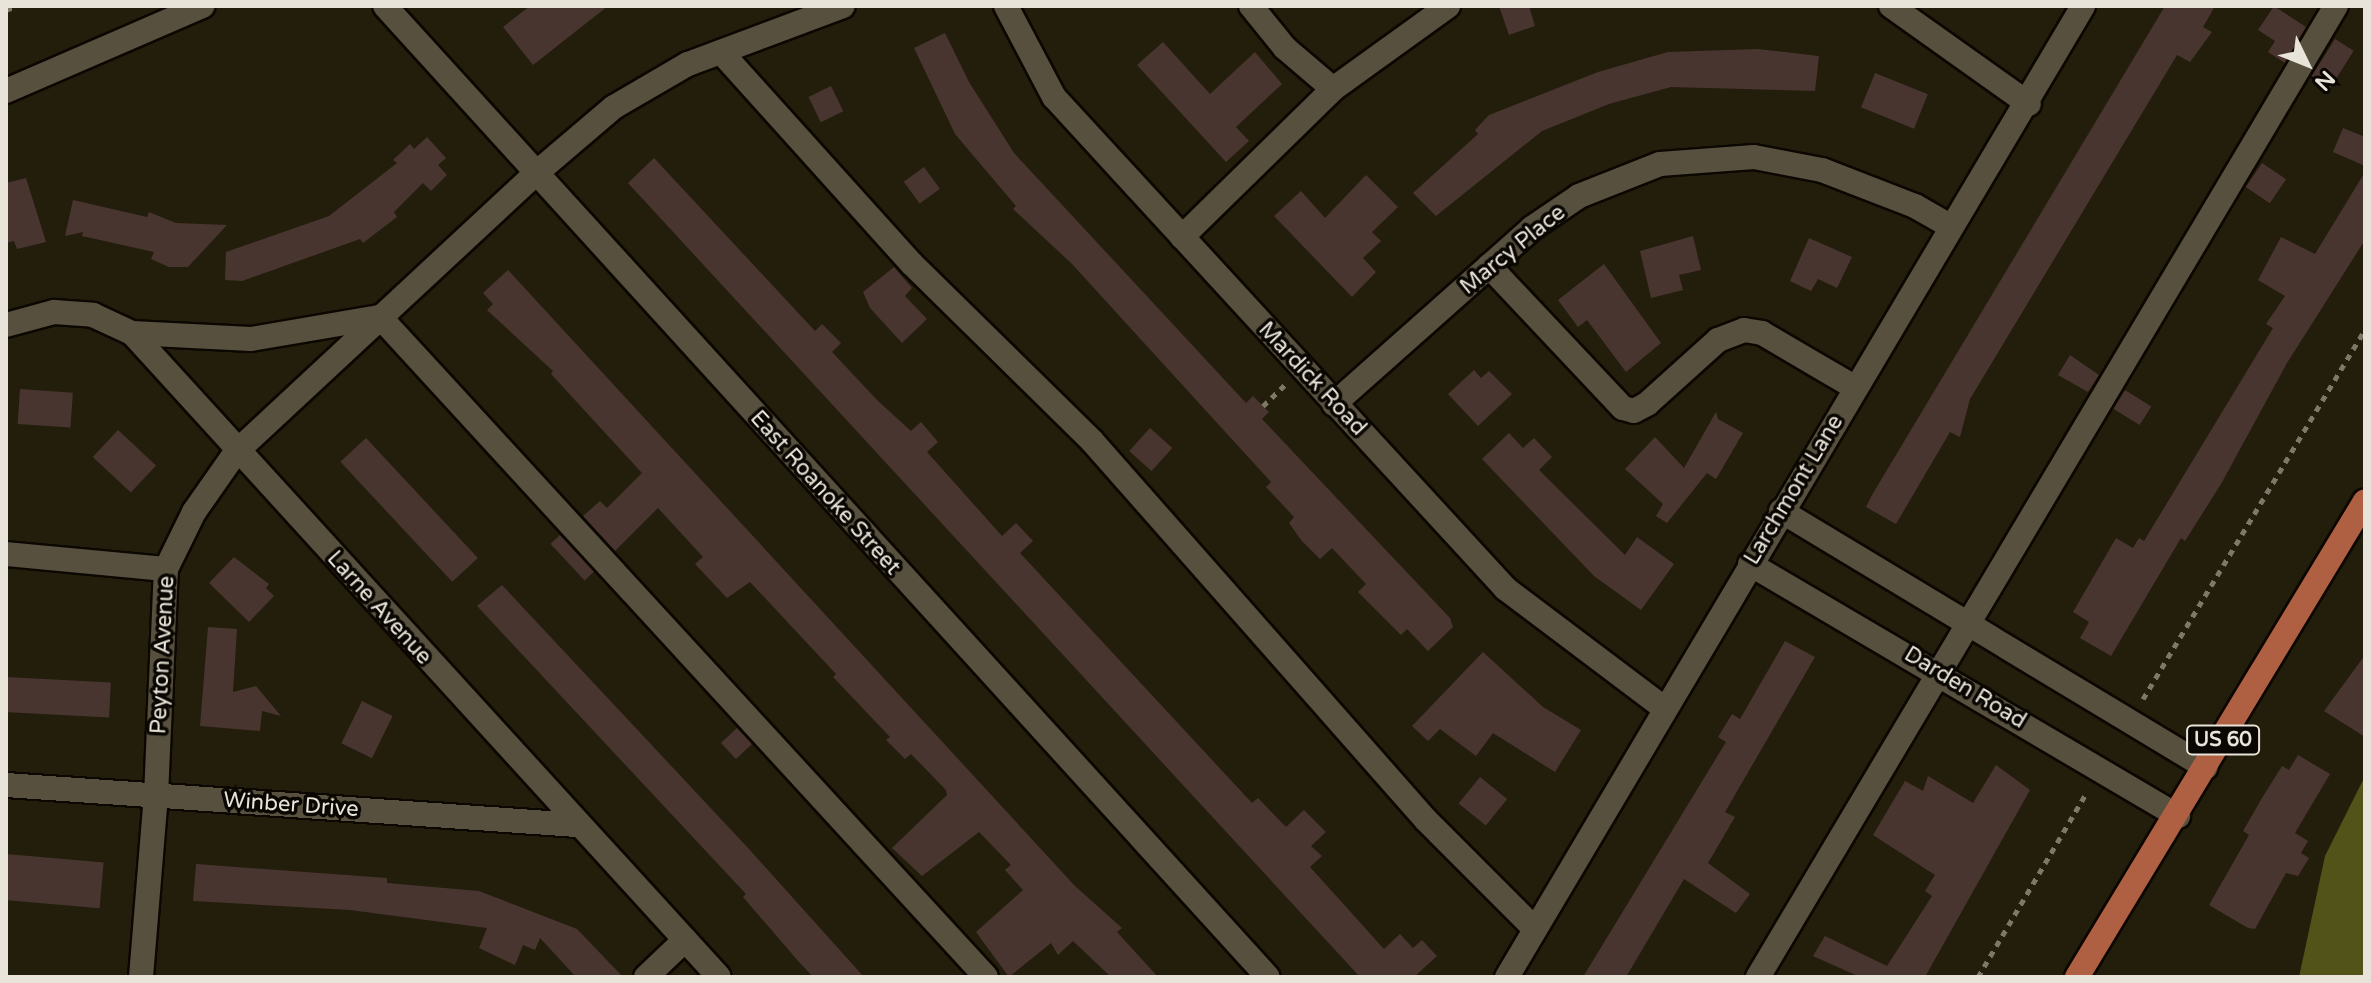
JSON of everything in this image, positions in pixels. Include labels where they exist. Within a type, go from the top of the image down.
[{"type":"main road","name":"US 60","points":[[2077,977],[2178,816],[2365,501]]},
{"type":"street","points":[[6,91],[202,6]]},
{"type":"street","name":"East Roanoke Street","points":[[385,6],[534,175],[1268,977]]},
{"type":"street","name":"Peyton Avenue","points":[[141,977],[156,796],[166,569],[194,512],[236,452],[534,175],[614,107],[688,64],[843,6]]},
{"type":"street","name":"Mardick Road","points":[[1006,6],[1054,97],[1506,589],[1665,709]]},
{"type":"street","points":[[1251,6],[1285,48],[1333,89]]},
{"type":"street","points":[[1182,237],[1333,89],[1448,6]]},
{"type":"street","points":[[1891,6],[2029,104]]},
{"type":"street","name":"Larchmont Lane","points":[[1507,977],[1950,226],[2029,104],[2083,6]]},
{"type":"street","points":[[1758,977],[1941,672],[1965,624],[2336,6]]},
{"type":"street","points":[[721,52],[912,264],[1092,441],[1426,820],[1535,929]]},
{"type":"street","name":"Marcy Place","points":[[1334,404],[1532,228],[1579,196],[1660,164],[1710,157],[1754,157],[1822,170],[1915,206],[1950,226]]},
{"type":"street","points":[[1489,266],[1623,408],[1634,411],[1647,404],[1718,340],[1744,330],[1762,333],[1854,387]]},
{"type":"street","name":"Larne Avenue","points":[[6,325],[54,312],[93,315],[132,333],[236,452],[719,977]]},
{"type":"street","points":[[132,333],[251,339],[380,317],[986,977]]},
{"type":"street","points":[[1781,511],[2206,767]]},
{"type":"street","points":[[6,554],[166,569]]},
{"type":"street","name":"Darden Road","points":[[1750,564],[1941,672],[2178,816]]},
{"type":"street","name":"Winber Drive","points":[[6,785],[576,825]]},
{"type":"street","points":[[646,977],[685,940]]},
{"type":"path","points":[[6,10],[17,6]]},
{"type":"path","points":[[2142,702],[2365,330]]},
{"type":"path","points":[[1263,406],[1280,389]]},
{"type":"path","points":[[1978,977],[2092,785]]},
{"type":"shaded area","points":[[2365,776],[2365,977],[2299,977],[2325,856]]},
{"type":"building","points":[[530,6],[608,6],[533,65],[503,27]]},
{"type":"building","points":[[1499,6],[1529,6],[1535,26],[1509,35]]},
{"type":"building","points":[[2165,6],[2215,6],[2203,27],[2212,32],[2190,62],[2177,55],[1970,399],[1960,437],[1950,432],[1896,524],[1866,507],[1872,495]]},
{"type":"building","points":[[2274,6],[2306,27],[2285,63],[2268,52],[2275,41],[2258,30]]},
{"type":"building","points":[[945,33],[969,82],[1014,153],[1246,403],[1253,396],[1269,412],[1262,419],[1450,618],[1453,627],[1428,651],[1407,629],[1401,635],[1358,592],[1366,584],[1332,548],[1320,559],[1301,540],[1289,523],[1294,517],[1266,487],[1271,482],[1072,264],[1013,209],[1016,206],[955,134],[914,48]]},
{"type":"building","points":[[2335,39],[2354,51],[2329,91],[2310,79]]},
{"type":"building","points":[[1163,42],[1210,94],[1255,52],[1282,84],[1236,127],[1249,141],[1226,162],[1137,65]]},
{"type":"building","points":[[1757,49],[1819,56],[1815,91],[1671,87],[1609,104],[1542,131],[1436,216],[1413,193],[1478,134],[1475,130],[1489,115],[1598,72],[1668,52]]},
{"type":"building","points":[[1875,73],[1928,94],[1914,129],[1861,107]]},
{"type":"building","points":[[831,86],[843,111],[821,122],[809,97]]},
{"type":"building","points":[[2343,128],[2365,137],[2365,166],[2333,152]]},
{"type":"building","points":[[427,137],[446,158],[438,165],[447,175],[431,191],[423,183],[394,212],[397,217],[363,243],[360,239],[242,281],[225,280],[226,252],[329,216],[397,163],[393,160],[410,144],[414,149]]},
{"type":"building","points":[[654,158],[815,331],[822,324],[841,343],[832,352],[878,401],[911,431],[921,422],[938,442],[927,452],[1002,536],[1016,523],[1033,541],[1020,553],[1252,803],[1258,798],[1286,827],[1304,810],[1326,832],[1311,846],[1322,856],[1310,867],[1384,949],[1400,934],[1413,948],[1422,940],[1437,956],[1414,977],[1360,977],[628,183]]},
{"type":"building","points":[[2262,163],[2286,179],[2270,203],[2246,187]]},
{"type":"building","points":[[924,167],[940,189],[920,204],[904,182]]},
{"type":"building","points":[[2365,172],[2365,240],[2287,363],[2221,484],[2185,541],[2181,538],[2111,656],[2080,638],[2089,622],[2073,612],[2116,538],[2133,548],[2139,538],[2144,541],[2273,328],[2266,324],[2285,296],[2258,280],[2281,237],[2315,254]]},
{"type":"building","points":[[1366,175],[1398,207],[1372,232],[1381,241],[1363,258],[1376,272],[1352,297],[1274,216],[1301,191],[1325,218]]},
{"type":"building","points":[[26,178],[46,242],[17,249],[14,241],[6,243],[6,183]]},
{"type":"building","points":[[73,200],[147,217],[149,212],[176,223],[227,225],[188,267],[169,267],[151,259],[154,252],[82,236],[83,232],[65,236]]},
{"type":"building","points":[[1693,236],[1701,270],[1679,275],[1683,290],[1651,298],[1640,251]]},
{"type":"building","points":[[1809,238],[1852,257],[1837,288],[1818,279],[1811,291],[1790,281]]},
{"type":"building","points":[[1604,264],[1661,343],[1626,372],[1587,320],[1578,327],[1558,300]]},
{"type":"building","points":[[894,267],[912,288],[905,296],[927,319],[902,343],[870,308],[863,292]]},
{"type":"building","points":[[508,270],[1075,886],[1122,928],[1117,932],[1158,977],[1111,977],[1073,941],[1058,955],[1051,943],[1009,977],[976,932],[1023,890],[1005,870],[1011,865],[979,832],[922,876],[892,848],[947,795],[946,790],[911,754],[905,759],[886,740],[890,737],[833,677],[836,674],[750,582],[727,598],[695,564],[703,557],[658,508],[615,551],[583,516],[600,501],[607,508],[642,473],[551,374],[553,371],[487,310],[493,304],[483,293]]},
{"type":"building","points":[[2070,355],[2099,375],[2088,392],[2058,375]]},
{"type":"building","points":[[1474,370],[1481,378],[1489,371],[1512,394],[1478,426],[1448,394]]},
{"type":"building","points":[[20,389],[73,393],[70,428],[18,424]]},
{"type":"building","points":[[2125,390],[2151,406],[2140,425],[2113,409]]},
{"type":"building","points":[[1716,412],[1718,419],[1743,433],[1716,479],[1707,473],[1667,523],[1656,516],[1663,504],[1625,469],[1655,437],[1684,468]]},
{"type":"building","points":[[1150,428],[1172,448],[1152,471],[1129,451]]},
{"type":"building","points":[[118,430],[156,465],[131,493],[93,457]]},
{"type":"building","points":[[1509,433],[1523,448],[1534,438],[1552,457],[1539,470],[1625,555],[1637,537],[1674,564],[1641,610],[1594,576],[1482,459]]},
{"type":"building","points":[[366,438],[478,558],[452,582],[340,462]]},
{"type":"building","points":[[560,535],[594,572],[585,580],[550,544]]},
{"type":"building","points":[[234,557],[269,584],[266,588],[274,596],[249,622],[209,583]]},
{"type":"building","points":[[502,585],[864,977],[813,977],[799,962],[743,897],[746,894],[477,606]]},
{"type":"building","points":[[208,627],[237,629],[233,692],[256,686],[281,716],[262,711],[260,731],[200,726]]},
{"type":"building","points":[[1785,641],[1815,657],[1725,812],[1735,817],[1708,863],[1750,894],[1736,913],[1684,879],[1626,977],[1583,977],[1726,742],[1718,737],[1732,714],[1740,719]]},
{"type":"building","points":[[1483,652],[1543,707],[1581,730],[1555,772],[1493,733],[1476,756],[1440,729],[1428,741],[1412,726]]},
{"type":"building","points":[[2365,655],[2365,737],[2324,711]]},
{"type":"building","points":[[6,677],[111,682],[109,717],[6,712]]},
{"type":"building","points":[[362,701],[393,716],[372,758],[341,743]]},
{"type":"building","points":[[737,728],[752,744],[736,759],[721,743]]},
{"type":"building","points":[[2298,755],[2330,774],[2295,833],[2308,841],[2301,853],[2309,858],[2298,876],[2286,873],[2255,929],[2248,928],[2209,905],[2249,835],[2243,831],[2262,798],[2282,766],[2289,770]]},
{"type":"building","points":[[1996,765],[2030,790],[1925,977],[1860,977],[1813,956],[1825,936],[1887,966],[1932,896],[1925,891],[1935,875],[1873,835],[1905,781],[1923,791],[1928,776],[1973,803]]},
{"type":"building","points":[[1480,777],[1507,799],[1486,825],[1459,803]]},
{"type":"building","points":[[6,854],[104,863],[100,908],[6,900]]},
{"type":"building","points":[[196,864],[387,878],[387,883],[479,891],[577,929],[623,977],[576,977],[540,938],[535,950],[523,945],[515,965],[479,948],[487,928],[350,910],[193,901]]}]
